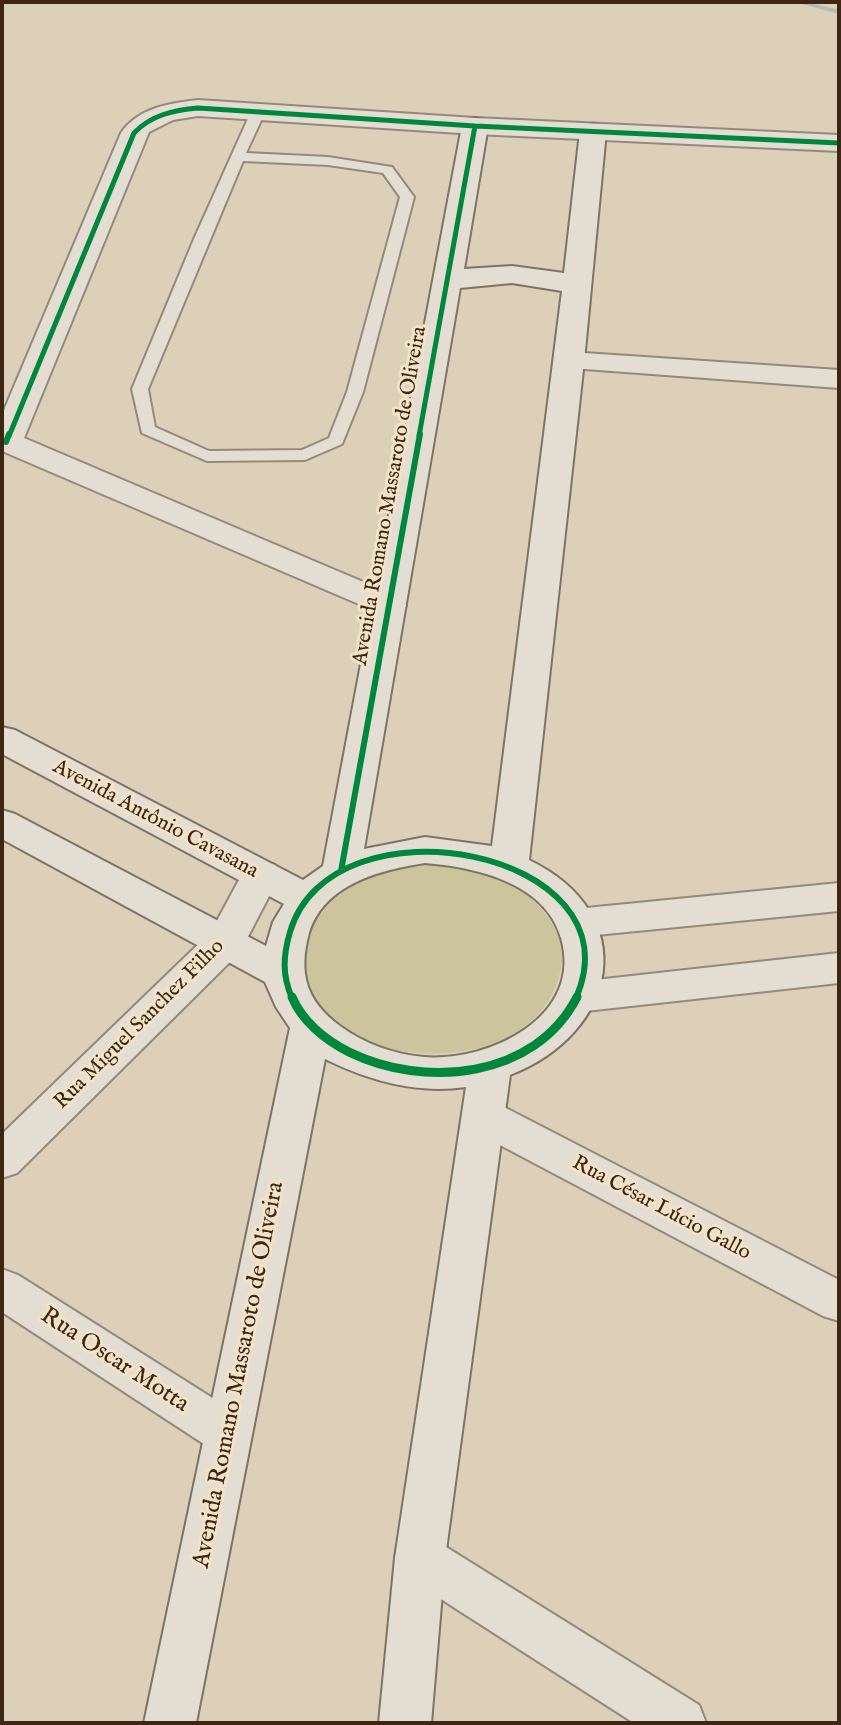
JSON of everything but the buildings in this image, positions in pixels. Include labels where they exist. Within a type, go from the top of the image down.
[{"type":"street","points":[[389,606],[4,441],[138,128],[159,115],[188,109],[839,143]]},
{"type":"street","name":"Avenida Romano Massaroto de Oliveira","points":[[341,871],[475,126]]},
{"type":"street","points":[[509,865],[569,361],[593,132]]},
{"type":"street","points":[[447,282],[503,274],[542,277],[577,286]]},
{"type":"street","points":[[569,361],[839,379]]},
{"type":"street","name":"Avenida Antônio Cavasana","points":[[2,739],[308,900]]},
{"type":"street","points":[[2,823],[283,973]]},
{"type":"street","points":[[425,850],[482,856],[509,865],[531,876],[564,905],[576,923],[583,947],[584,972],[577,998],[563,1019],[544,1038],[520,1054],[490,1065],[458,1072],[425,1073],[391,1069],[361,1060],[333,1045],[311,1027],[288,992],[283,973],[283,953],[287,934],[296,916],[308,900],[341,871],[397,853],[425,850]]},
{"type":"street","name":"Rua Miguel Sanchez Filho","points":[[2,1161],[226,942],[261,875]]},
{"type":"street","points":[[576,923],[839,897]]},
{"type":"street","points":[[577,998],[839,968]]},
{"type":"street","name":"Avenida Romano Massaroto de Oliveira","points":[[170,1723],[311,1027]]},
{"type":"street","points":[[405,1723],[421,1558],[490,1065]]},
{"type":"street","name":"Rua César Lúcio Gallo","points":[[483,1116],[839,1302]]},
{"type":"street","name":"Rua Oscar Motta","points":[[2,1289],[227,1433]]},
{"type":"street","points":[[421,1558],[680,1723]]},
{"type":"lane","points":[[238,157],[328,160],[387,170],[407,197],[355,392],[336,441],[305,455],[207,456],[148,430],[140,389],[201,239],[258,112]]},
{"type":"shaded area","points":[[442,864],[495,877],[525,893],[538,905],[549,919],[560,943],[561,967],[551,996],[529,1023],[499,1041],[463,1051],[424,1053],[386,1047],[352,1033],[325,1010],[308,980],[306,949],[313,926],[328,904],[356,883],[407,867]]},
{"type":"waterway","points":[[798,2],[839,12]]},
{"type":"cycle path","points":[[6,442],[134,133],[147,121],[163,114],[198,108],[475,126],[839,143]]},
{"type":"cycle path","points":[[341,871],[475,126]]},
{"type":"cycle path","points":[[425,850],[468,854],[508,866],[526,875],[559,901],[577,926],[583,943],[584,971],[580,989],[562,1020],[534,1045],[481,1068],[452,1073],[423,1073],[394,1069],[365,1060],[314,1029],[296,1007],[285,982],[284,954],[293,922],[316,890],[331,878],[367,862],[425,850]]}]
